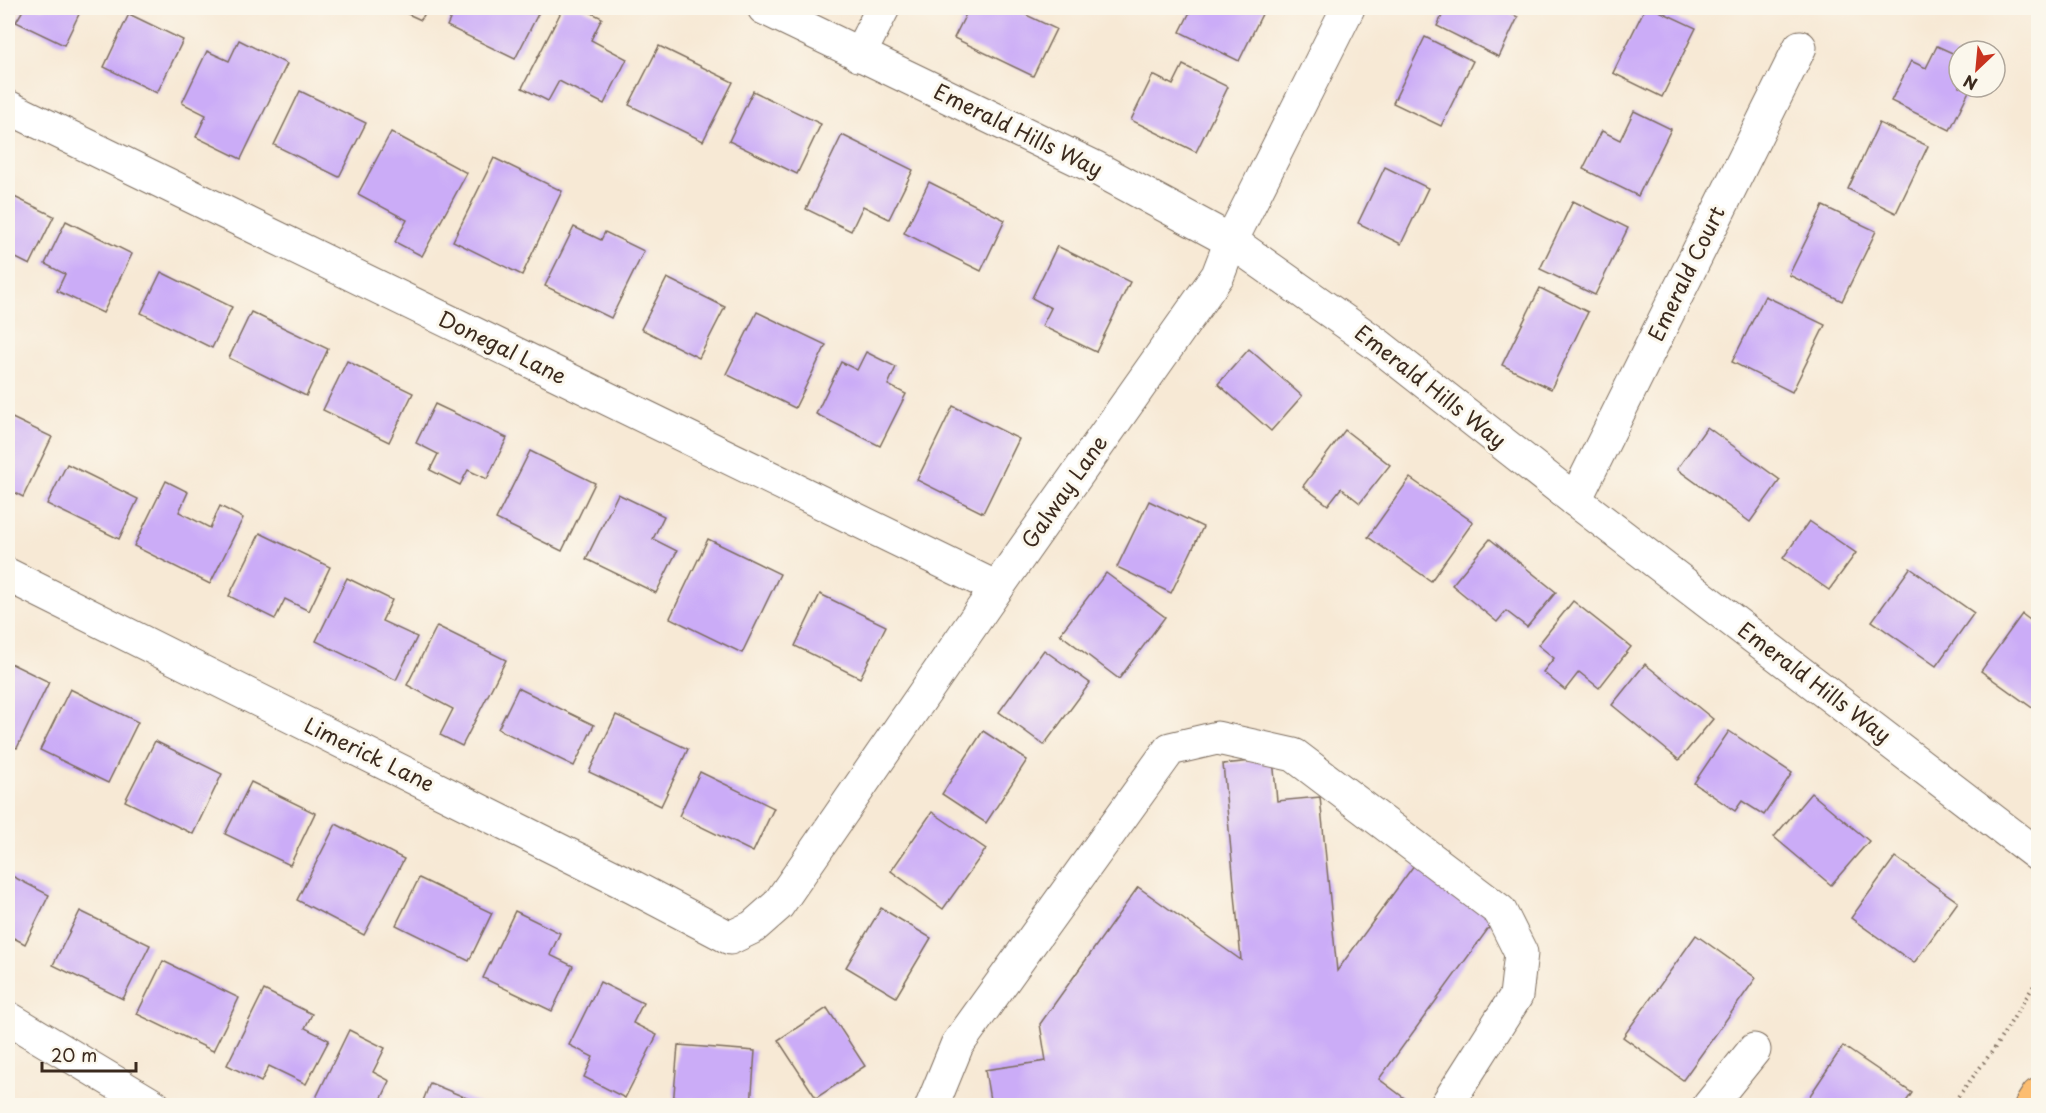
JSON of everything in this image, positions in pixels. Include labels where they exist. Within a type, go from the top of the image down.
[{"type":"main road","points":[[2031,1106],[2038,1095]]},
{"type":"street","name":"Emerald Hills Way","points":[[764,8],[1094,167],[1231,241],[1378,345],[1575,500],[2038,855]]},
{"type":"street","points":[[859,55],[883,8]]},
{"type":"street","name":"Galway Lane","points":[[730,938],[753,927],[778,905],[997,588],[1218,275],[1231,241],[1348,8]]},
{"type":"street","name":"Emerald Court","points":[[1575,500],[1800,47]]},
{"type":"street","name":"Donegal Lane","points":[[8,107],[997,588]]},
{"type":"street","name":"Limerick Lane","points":[[8,575],[633,887],[730,938]]},
{"type":"street","points":[[932,1106],[957,1045],[1170,749],[1217,738],[1294,755],[1500,911],[1521,953],[1516,996],[1446,1106]]},
{"type":"street","points":[[8,1018],[142,1103]]},
{"type":"street","points":[[1709,1106],[1754,1050]]},
{"type":"path","points":[[1951,1106],[1995,1049],[2038,979]]},
{"type":"building","points":[[18,8],[82,8],[64,45],[16,22],[23,10]]},
{"type":"building","points":[[395,8],[428,8],[421,20]]},
{"type":"building","points":[[455,8],[541,8],[515,59],[447,26]]},
{"type":"building","points":[[563,8],[582,8],[602,18],[591,40],[627,59],[604,104],[559,81],[548,101],[522,88]]},
{"type":"building","points":[[969,8],[1025,8],[1022,13],[1056,29],[1033,76],[954,38]]},
{"type":"building","points":[[1192,8],[1265,8],[1239,61],[1180,32]]},
{"type":"building","points":[[1446,8],[1498,8],[1518,17],[1499,57],[1437,26]]},
{"type":"building","points":[[1645,8],[1653,8],[1696,28],[1662,97],[1613,73]]},
{"type":"building","points":[[129,14],[183,40],[157,93],[104,67]]},
{"type":"building","points":[[1425,37],[1473,61],[1441,126],[1393,103]]},
{"type":"building","points":[[239,40],[287,64],[241,159],[196,137],[206,115],[182,103],[207,51],[229,61]]},
{"type":"building","points":[[659,46],[733,82],[703,141],[629,105]]},
{"type":"building","points":[[1937,46],[1947,51],[1947,99],[1965,99],[1950,130],[1891,101],[1911,61],[1926,68]]},
{"type":"building","points":[[1183,65],[1228,87],[1196,152],[1131,120],[1153,75],[1173,85]]},
{"type":"building","points":[[300,91],[366,123],[339,177],[274,145]]},
{"type":"building","points":[[753,91],[821,124],[797,174],[729,141]]},
{"type":"building","points":[[1634,111],[1671,129],[1638,196],[1583,169],[1602,131],[1620,140]]},
{"type":"building","points":[[1879,123],[1928,146],[1896,213],[1848,189]]},
{"type":"building","points":[[391,132],[467,173],[422,256],[395,242],[407,220],[358,194]]},
{"type":"building","points":[[842,135],[913,170],[889,219],[863,206],[851,231],[806,209]]},
{"type":"building","points":[[494,158],[562,191],[522,275],[453,241]]},
{"type":"building","points":[[1385,167],[1428,188],[1401,244],[1358,223]]},
{"type":"building","points":[[929,182],[1005,220],[981,271],[904,233]]},
{"type":"building","points":[[8,194],[54,216],[30,265],[8,254]]},
{"type":"building","points":[[1573,201],[1628,228],[1595,295],[1540,269]]},
{"type":"building","points":[[1823,206],[1876,231],[1842,301],[1789,275]]},
{"type":"building","points":[[66,221],[132,254],[103,313],[57,291],[65,274],[45,264]]},
{"type":"building","points":[[574,227],[601,240],[605,232],[644,251],[611,318],[545,286]]},
{"type":"building","points":[[1057,246],[1130,282],[1096,352],[1042,326],[1051,308],[1032,298]]},
{"type":"building","points":[[161,272],[232,307],[212,348],[141,313]]},
{"type":"building","points":[[667,278],[725,307],[699,358],[641,329]]},
{"type":"building","points":[[1540,288],[1588,312],[1551,389],[1502,365]]},
{"type":"building","points":[[1765,296],[1825,325],[1792,392],[1732,362]]},
{"type":"building","points":[[251,312],[328,349],[306,396],[229,358]]},
{"type":"building","points":[[757,312],[826,345],[795,408],[726,374]]},
{"type":"building","points":[[1249,349],[1302,396],[1271,431],[1218,384]]},
{"type":"building","points":[[866,352],[896,367],[888,385],[906,394],[880,446],[816,414],[841,362],[857,370]]},
{"type":"building","points":[[347,361],[413,393],[389,442],[323,410]]},
{"type":"building","points":[[435,404],[507,438],[487,479],[468,470],[460,485],[430,470],[438,454],[416,443]]},
{"type":"building","points":[[953,406],[1019,439],[983,513],[917,480]]},
{"type":"building","points":[[8,416],[52,437],[23,497],[8,489]]},
{"type":"building","points":[[1707,427],[1780,480],[1750,522],[1677,469]]},
{"type":"building","points":[[1345,430],[1390,465],[1360,503],[1341,488],[1328,505],[1303,486]]},
{"type":"building","points":[[530,451],[595,483],[562,551],[496,519]]},
{"type":"building","points":[[67,464],[138,499],[119,539],[47,504]]},
{"type":"building","points":[[1410,478],[1473,522],[1431,581],[1368,537]]},
{"type":"building","points":[[166,481],[188,492],[179,512],[210,528],[220,506],[243,518],[210,584],[134,546]]},
{"type":"building","points":[[618,494],[664,516],[653,539],[677,551],[656,593],[586,559]]},
{"type":"building","points":[[1149,501],[1203,527],[1171,593],[1117,567]]},
{"type":"building","points":[[1809,521],[1856,553],[1829,590],[1783,558]]},
{"type":"building","points":[[260,533],[330,567],[309,611],[285,599],[275,619],[229,596]]},
{"type":"building","points":[[708,539],[780,574],[742,653],[670,618]]},
{"type":"building","points":[[1490,539],[1556,592],[1527,627],[1506,611],[1497,622],[1452,585]]},
{"type":"building","points":[[1910,568],[1974,613],[1936,666],[1872,621]]},
{"type":"building","points":[[1106,573],[1165,617],[1119,679],[1060,634]]},
{"type":"building","points":[[347,578],[392,600],[382,621],[417,637],[396,680],[316,641]]},
{"type":"building","points":[[820,594],[886,626],[860,678],[795,646]]},
{"type":"building","points":[[1573,601],[1631,647],[1599,688],[1579,672],[1565,690],[1543,672],[1554,658],[1538,645]]},
{"type":"building","points":[[2022,614],[2038,626],[2038,712],[1981,671]]},
{"type":"building","points":[[437,626],[506,660],[462,746],[440,735],[453,709],[407,685]]},
{"type":"building","points":[[1044,650],[1090,683],[1044,745],[999,712]]},
{"type":"building","points":[[8,662],[49,682],[17,748],[8,744]]},
{"type":"building","points":[[1645,664],[1713,719],[1679,760],[1612,705]]},
{"type":"building","points":[[518,688],[594,725],[574,766],[498,729]]},
{"type":"building","points":[[70,689],[138,722],[108,783],[40,750]]},
{"type":"building","points":[[616,715],[688,749],[661,806],[589,772]]},
{"type":"building","points":[[983,731],[1027,760],[986,823],[942,794]]},
{"type":"building","points":[[1729,731],[1792,773],[1764,815],[1742,801],[1735,811],[1694,783]]},
{"type":"building","points":[[155,741],[222,774],[193,834],[125,801]]},
{"type":"building","points":[[1273,759],[1277,801],[1320,797],[1337,971],[1417,861],[1496,918],[1379,1079],[1415,1106],[1234,1106],[1235,1103],[1223,1106],[991,1106],[985,1070],[1046,1061],[1040,1024],[1138,887],[1241,960],[1223,764]]},
{"type":"building","points":[[700,772],[774,808],[753,852],[679,816]]},
{"type":"building","points":[[251,782],[315,813],[290,865],[225,834]]},
{"type":"building","points":[[1811,793],[1869,841],[1831,885],[1774,837]]},
{"type":"building","points":[[932,812],[986,849],[943,909],[891,871]]},
{"type":"building","points":[[336,824],[404,859],[364,935],[297,900]]},
{"type":"building","points":[[1895,857],[1958,902],[1914,963],[1851,918]]},
{"type":"building","points":[[8,874],[49,895],[25,944],[8,935]]},
{"type":"building","points":[[419,878],[492,913],[469,961],[396,925]]},
{"type":"building","points":[[881,908],[931,938],[896,997],[846,967]]},
{"type":"building","points":[[80,911],[150,945],[123,999],[53,965]]},
{"type":"building","points":[[515,911],[560,933],[550,955],[573,966],[552,1011],[483,978]]},
{"type":"building","points":[[1696,935],[1756,978],[1683,1080],[1623,1037]]},
{"type":"building","points":[[163,961],[239,998],[213,1051],[137,1014]]},
{"type":"building","points":[[600,982],[643,1003],[633,1023],[657,1035],[625,1098],[584,1077],[593,1057],[569,1045]]},
{"type":"building","points":[[264,990],[312,1014],[305,1028],[329,1040],[306,1084],[269,1066],[261,1082],[227,1065]]},
{"type":"building","points":[[827,1008],[865,1066],[816,1098],[778,1040]]},
{"type":"building","points":[[349,1030],[385,1048],[373,1072],[390,1081],[378,1106],[312,1106]]},
{"type":"building","points":[[678,1045],[755,1051],[751,1106],[673,1106]]},
{"type":"building","points":[[1843,1046],[1912,1093],[1903,1106],[1803,1106]]},
{"type":"building","points":[[430,1083],[484,1105],[484,1106],[421,1106]]}]
